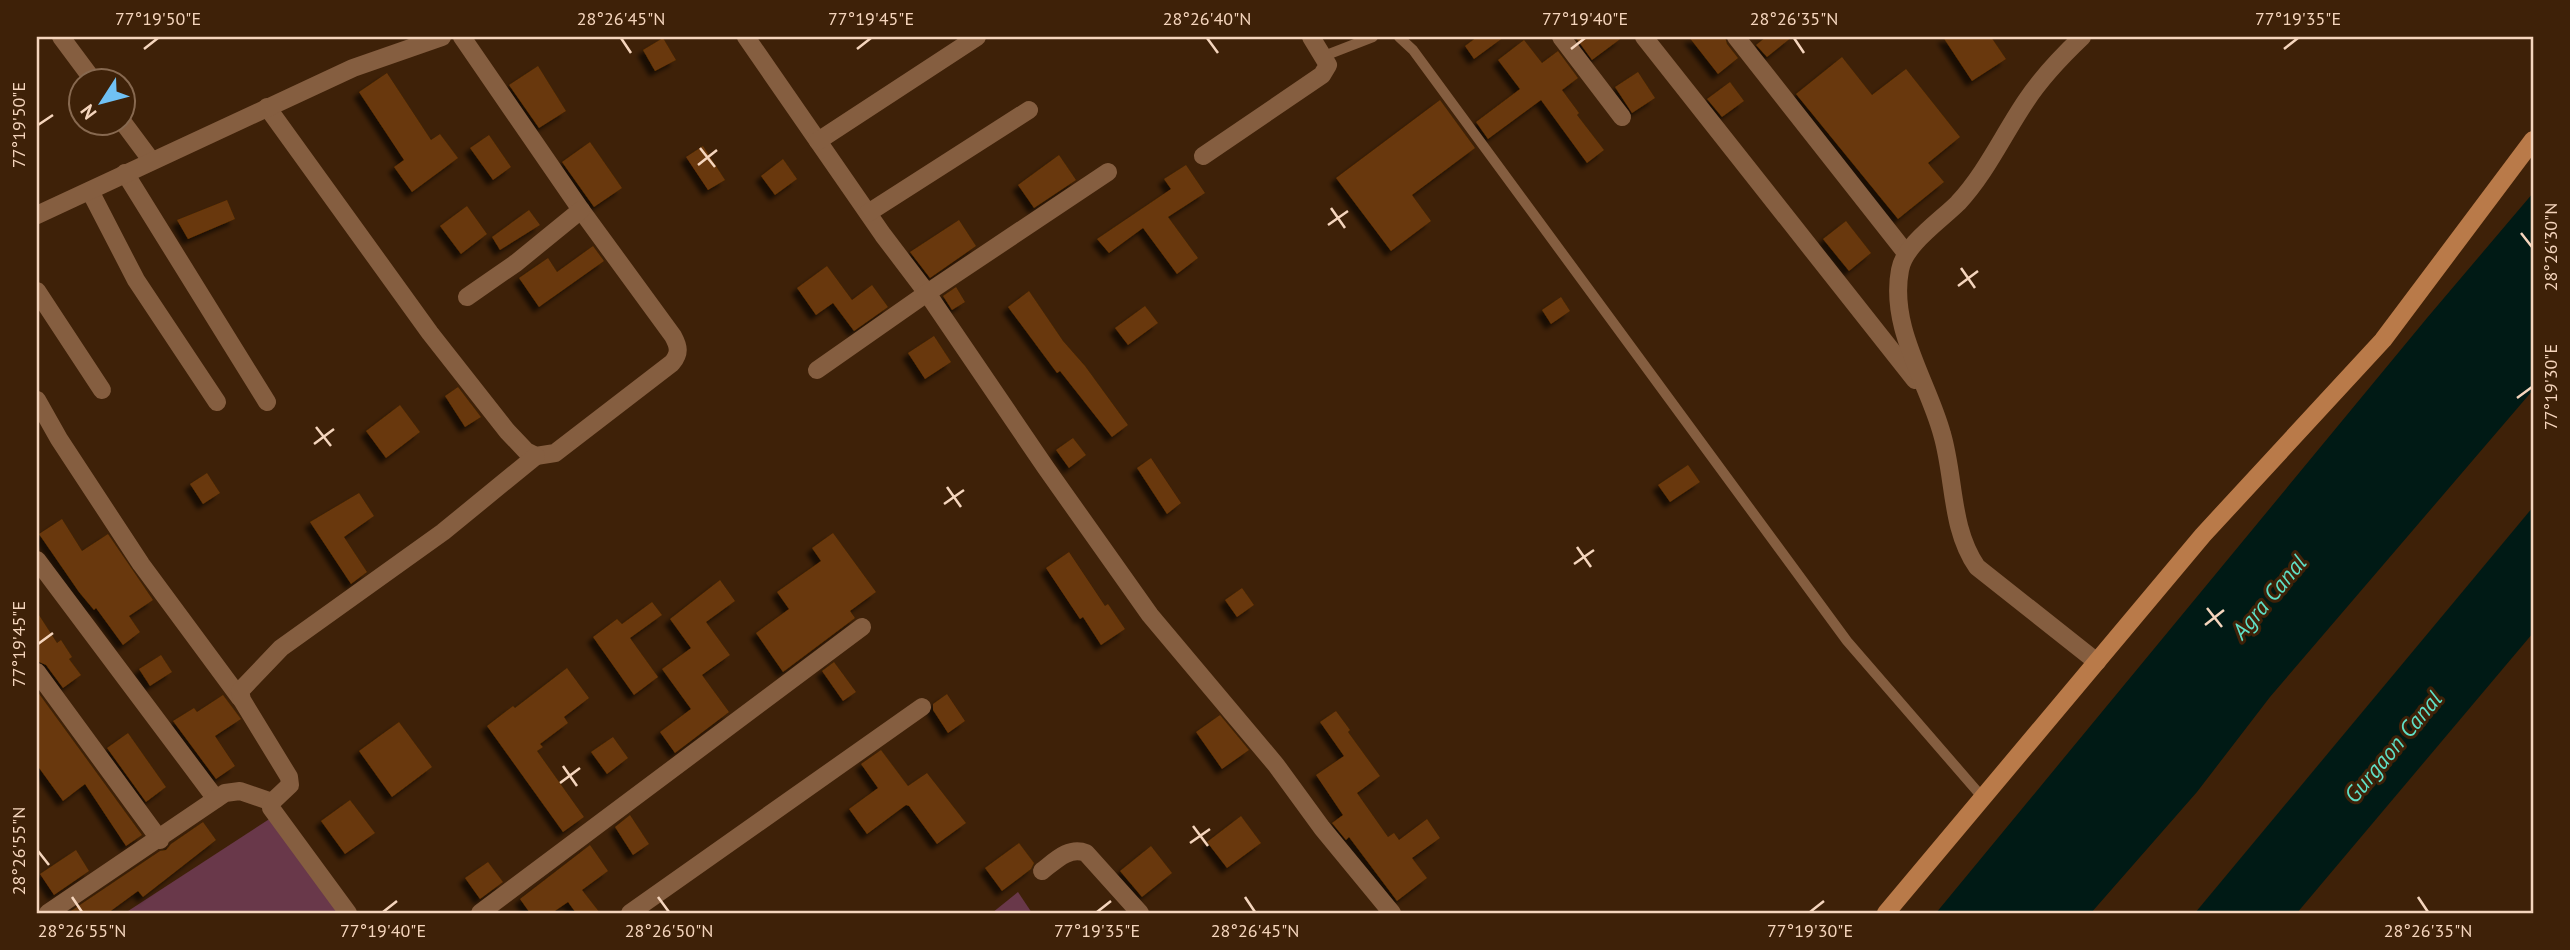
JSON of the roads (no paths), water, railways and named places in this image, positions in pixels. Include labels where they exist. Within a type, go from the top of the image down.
[{"type":"street","points":[[61,37],[83,66]]},
{"type":"street","points":[[37,215],[353,68],[442,37]]},
{"type":"street","points":[[267,107],[430,333],[507,431],[526,451],[536,456],[545,456],[563,449],[672,363],[678,352],[673,336],[581,210],[462,37]]},
{"type":"street","points":[[746,37],[1150,615],[1276,765],[1322,828],[1392,913]]},
{"type":"street","points":[[818,141],[977,37]]},
{"type":"street","points":[[1203,156],[1317,80],[1328,65],[1311,37]]},
{"type":"street","points":[[1561,37],[1622,117]]},
{"type":"street","points":[[1644,37],[1927,395]]},
{"type":"street","points":[[1736,37],[1906,253]]},
{"type":"street","points":[[2082,37],[2027,99],[1978,178],[1965,194],[1906,253],[1900,269],[1899,288],[1902,319],[1912,357],[1942,433],[1959,529],[1968,553],[1977,566],[2097,662]]},
{"type":"street","points":[[868,213],[1029,110]]},
{"type":"street","points":[[133,136],[151,160]]},
{"type":"street","points":[[1886,913],[2211,526],[2383,340],[2533,140]]},
{"type":"street","points":[[817,370],[1108,172]]},
{"type":"street","points":[[125,173],[267,402]]},
{"type":"street","points":[[90,191],[136,280],[217,402]]},
{"type":"street","points":[[467,297],[516,263],[581,210]]},
{"type":"street","points":[[37,291],[102,390]]},
{"type":"street","points":[[37,400],[76,466],[141,564],[240,698],[289,777],[290,785],[272,802],[272,810],[348,913]]},
{"type":"street","points":[[240,698],[240,691],[281,648],[443,532],[536,456]]},
{"type":"street","points":[[37,560],[216,799]]},
{"type":"street","points":[[480,913],[862,626]]},
{"type":"street","points":[[37,672],[160,840]]},
{"type":"street","points":[[630,913],[922,707]]},
{"type":"street","points":[[48,913],[160,840],[225,793],[240,791],[272,802]]},
{"type":"street","points":[[1042,871],[1068,853],[1079,850],[1086,853],[1140,913]]},
{"type":"lane","points":[[1324,56],[1373,37]]},
{"type":"lane","points":[[1399,37],[1413,50],[1847,641],[1983,798]]},
{"type":"water","name":"Agra Canal","points":[[2533,193],[2533,390],[2270,697],[2197,792],[2091,913],[1936,913],[2427,318]]},
{"type":"water","name":"Gurgaon Canal","points":[[2533,507],[2533,633],[2297,913],[2195,913]]}]
